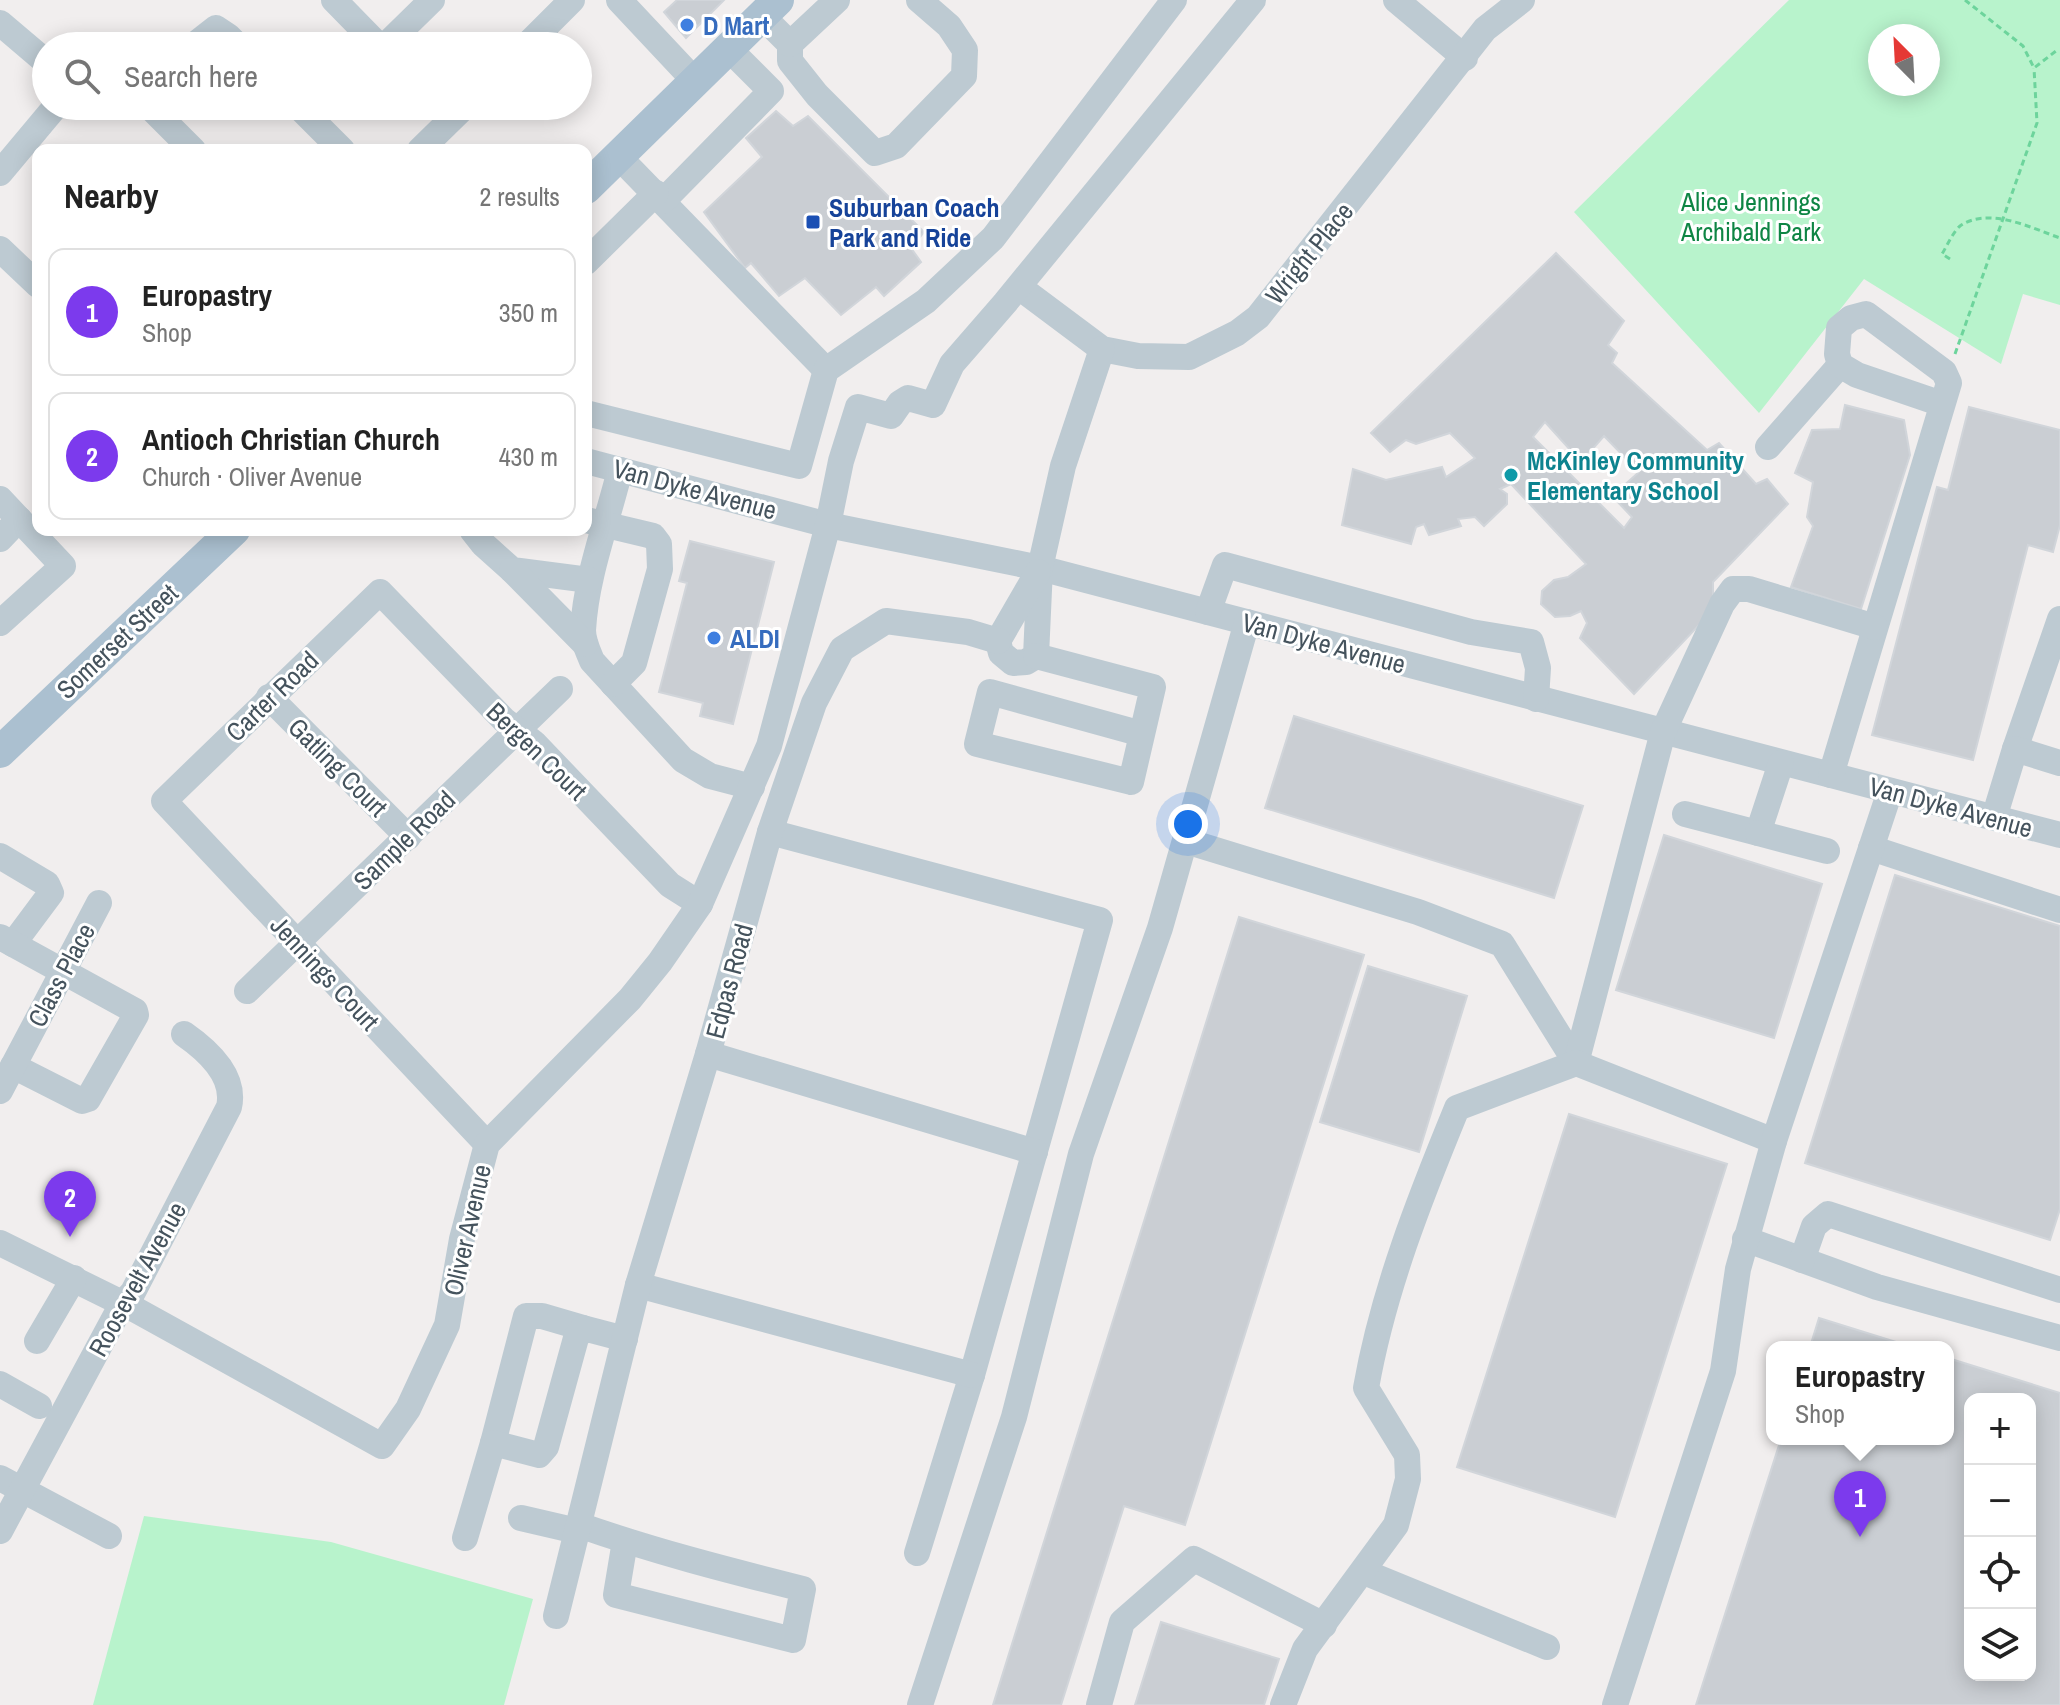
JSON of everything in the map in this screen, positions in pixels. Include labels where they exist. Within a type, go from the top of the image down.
[{"type":"main road","points":[[592,182],[770,8]]},
{"type":"main road","name":"Somerset Street","points":[[0,752],[228,536]]},
{"type":"street","points":[[334,0],[367,32]]},
{"type":"street","points":[[397,32],[432,0]]},
{"type":"street","points":[[540,32],[572,0]]},
{"type":"street","points":[[619,0],[694,80]]},
{"type":"street","points":[[790,44],[837,0]]},
{"type":"street","points":[[770,8],[790,44],[790,61],[817,95],[875,153],[896,146],[964,76],[965,50],[949,26],[919,0]]},
{"type":"street","points":[[592,414],[799,466],[826,370],[926,301],[993,238],[1174,0]]},
{"type":"street","points":[[1019,287],[1253,0]]},
{"type":"street","points":[[1396,0],[1465,58]]},
{"type":"street","name":"Wright Place","points":[[1019,287],[1102,349],[1138,356],[1189,357],[1237,333],[1258,317],[1485,29],[1522,0]]},
{"type":"street","points":[[0,23],[32,50]]},
{"type":"street","points":[[592,257],[771,91],[728,48]]},
{"type":"street","points":[[0,173],[44,120]]},
{"type":"street","points":[[163,120],[187,144]]},
{"type":"street","points":[[312,120],[336,144]]},
{"type":"street","points":[[425,144],[444,120]]},
{"type":"street","points":[[618,156],[826,370]]},
{"type":"street","points":[[0,249],[32,279]]},
{"type":"street","name":"Oliver Avenue","points":[[0,1243],[74,1278],[382,1446],[408,1409],[447,1325],[462,1239],[487,1144],[630,999],[700,904],[769,746],[828,525],[841,461],[858,407],[891,416],[908,398],[933,405],[952,364],[1019,287]]},
{"type":"street","points":[[1831,775],[1949,383],[1944,372],[1866,314],[1851,318],[1839,328],[1837,354],[1840,365],[1857,375],[1942,404]]},
{"type":"street","points":[[1102,349],[1063,466],[1040,568],[1036,656],[1153,687],[1131,782],[977,744],[990,692],[1142,734]]},
{"type":"street","points":[[1768,447],[1840,365]]},
{"type":"street","name":"Van Dyke Avenue","points":[[592,463],[828,525],[1040,568],[2060,835]]},
{"type":"street","points":[[620,470],[596,523],[583,632],[592,661],[683,760],[710,776],[752,787]]},
{"type":"street","points":[[0,499],[32,533]]},
{"type":"street","points":[[0,539],[19,519]]},
{"type":"street","points":[[596,523],[653,536],[659,544],[660,569],[634,663],[613,684]]},
{"type":"street","points":[[0,623],[63,566],[35,536]]},
{"type":"street","points":[[477,536],[585,644]]},
{"type":"street","points":[[1208,612],[1225,565],[1471,632],[1531,642],[1538,668],[1536,699]]},
{"type":"street","points":[[998,641],[1040,568]]},
{"type":"street","points":[[512,570],[589,580]]},
{"type":"street","points":[[1576,1063],[1663,732],[1722,604],[1733,589],[1749,589],[1875,627]]},
{"type":"street","name":"Carter Road","points":[[164,801],[380,592]]},
{"type":"street","name":"Bergen Court","points":[[380,592],[517,731],[534,743],[670,885],[700,904]]},
{"type":"street","points":[[1994,818],[2060,619]]},
{"type":"street","name":"Edpas Road","points":[[556,1616],[638,1285],[708,1054],[770,832],[814,703],[842,649],[886,621],[968,632],[998,641],[1001,653],[1013,663],[1026,662],[1036,656]]},
{"type":"street","points":[[920,1705],[1014,1417],[1081,1154],[1160,928],[1247,622]]},
{"type":"street","name":"Sample Road","points":[[247,991],[560,689]]},
{"type":"street","name":"Gatling Court","points":[[269,697],[408,837]]},
{"type":"street","points":[[2015,749],[2060,763]]},
{"type":"street","points":[[1758,833],[1781,763]]},
{"type":"street","points":[[1615,1705],[1723,1371],[1738,1269],[1774,1141],[1890,791]]},
{"type":"street","name":"Jennings Court","points":[[164,801],[487,1144]]},
{"type":"street","points":[[1685,814],[1827,851]]},
{"type":"street","points":[[770,832],[1100,920],[972,1375],[917,1553]]},
{"type":"street","points":[[1186,841],[1418,912],[1502,944],[1576,1063],[1774,1141]]},
{"type":"street","points":[[1871,848],[2060,910]]},
{"type":"street","points":[[0,856],[47,884],[51,893],[7,940],[109,994],[135,1011],[136,1015],[88,1099],[82,1101],[13,1066]]},
{"type":"street","name":"Class Place","points":[[0,1091],[99,903]]},
{"type":"street","name":"Roosevelt Avenue","points":[[0,1531],[11,1483],[122,1304],[133,1292],[229,1107],[231,1096],[228,1084],[216,1062],[205,1048],[184,1034]]},
{"type":"street","points":[[708,1054],[1035,1152]]},
{"type":"street","points":[[1283,1705],[1305,1649],[1396,1525],[1408,1479],[1407,1455],[1366,1388],[1411,1218],[1457,1108],[1576,1063]]},
{"type":"street","points":[[1802,1260],[1814,1226],[1828,1214],[2060,1290]]},
{"type":"street","points":[[1745,1239],[1877,1287],[2060,1338]]},
{"type":"street","points":[[37,1341],[74,1278]]},
{"type":"street","points":[[638,1285],[972,1375]]},
{"type":"street","points":[[465,1538],[526,1316],[542,1316],[625,1339]]},
{"type":"street","points":[[493,1443],[539,1455],[546,1447],[576,1338],[583,1328]]},
{"type":"street","points":[[0,1384],[39,1406]]},
{"type":"street","points":[[11,1483],[109,1536]]},
{"type":"street","points":[[521,1518],[578,1528],[625,1541],[656,1552],[803,1589],[793,1640],[616,1595],[625,1541]]},
{"type":"street","points":[[1099,1705],[1122,1622],[1194,1559],[1324,1625]]},
{"type":"street","points":[[1364,1572],[1547,1647]]},
{"type":"path","points":[[1952,362],[2037,123],[2034,68],[2023,46],[1965,0]]},
{"type":"path","points":[[2034,68],[2056,51]]},
{"type":"path","points":[[1950,259],[1942,254],[1959,227],[1980,219],[2003,219],[2060,238]]},
{"type":"green space","name":"Alice Jennings Archibald Park","points":[[1789,0],[2060,0],[2060,305],[2023,294],[2001,364],[1864,279],[1759,413],[1574,212]]},
{"type":"green space","points":[[144,1516],[331,1542],[533,1599],[504,1705],[93,1705]]},
{"type":"building","name":"D Mart","points":[[677,0],[724,0],[686,38],[664,12]]},
{"type":"building","name":"Suburban Coach Park and Ride","points":[[776,111],[793,126],[808,116],[924,232],[911,248],[921,262],[884,296],[876,287],[841,315],[805,278],[779,296],[751,263],[745,268],[704,212],[762,157],[746,138]]},
{"type":"building","name":"McKinley Community Elementary School","points":[[1556,253],[1624,321],[1608,345],[1617,353],[1612,363],[1707,450],[1719,443],[1756,484],[1767,479],[1788,504],[1713,582],[1713,605],[1701,623],[1634,694],[1580,638],[1587,623],[1581,611],[1555,617],[1541,604],[1542,591],[1554,580],[1568,577],[1586,564],[1511,484],[1500,489],[1507,494],[1507,504],[1484,526],[1475,517],[1458,519],[1461,526],[1429,535],[1424,524],[1416,527],[1411,544],[1342,525],[1353,469],[1386,480],[1442,467],[1446,477],[1475,458],[1450,433],[1416,444],[1406,440],[1390,452],[1371,433]],"holes":[[[1545,422],[1581,462],[1604,436],[1639,472],[1612,496],[1632,517],[1624,528],[1533,437]]]},
{"type":"building","points":[[1845,405],[1904,420],[1910,455],[1861,609],[1791,587],[1813,526],[1807,517],[1813,482],[1795,473],[1812,430],[1840,429]]},
{"type":"building","points":[[1969,407],[2060,430],[2060,525],[2053,552],[2028,545],[1973,760],[1872,735],[1937,487],[1948,490]]},
{"type":"building","name":"ALDI","points":[[690,541],[774,562],[733,724],[700,716],[703,703],[659,692],[687,583],[679,581]]},
{"type":"building","points":[[1294,716],[1583,806],[1554,898],[1265,808]]},
{"type":"building","points":[[1664,835],[1822,884],[1774,1038],[1616,990]]},
{"type":"building","points":[[1895,875],[2060,926],[2060,1209],[2050,1240],[1805,1163]]},
{"type":"building","points":[[1239,917],[1364,955],[1185,1525],[1124,1506],[1061,1705],[993,1705]]},
{"type":"building","points":[[1368,966],[1467,996],[1419,1152],[1320,1122]]},
{"type":"building","points":[[1569,1114],[1727,1164],[1615,1517],[1457,1467]]},
{"type":"building","points":[[1819,1318],[1893,1341],[1812,1341]]},
{"type":"building","points":[[1954,1360],[2060,1393],[2060,1705],[1696,1705],[1779,1445],[1954,1445]]},
{"type":"building","points":[[1161,1622],[1279,1659],[1264,1705],[1135,1705]]},
{"type":"place","name":"D Mart","points":[[687,25]]},
{"type":"place","name":"Suburban Coach Park and Ride","points":[[813,222]]},
{"type":"place","name":"McKinley Community Elementary School","points":[[1511,475]]},
{"type":"place","name":"ALDI","points":[[714,638]]},
{"type":"place","name":"Antioch Christian Church","points":[[70,1237]]},
{"type":"place","name":"Europastry","points":[[1860,1537]]}]
